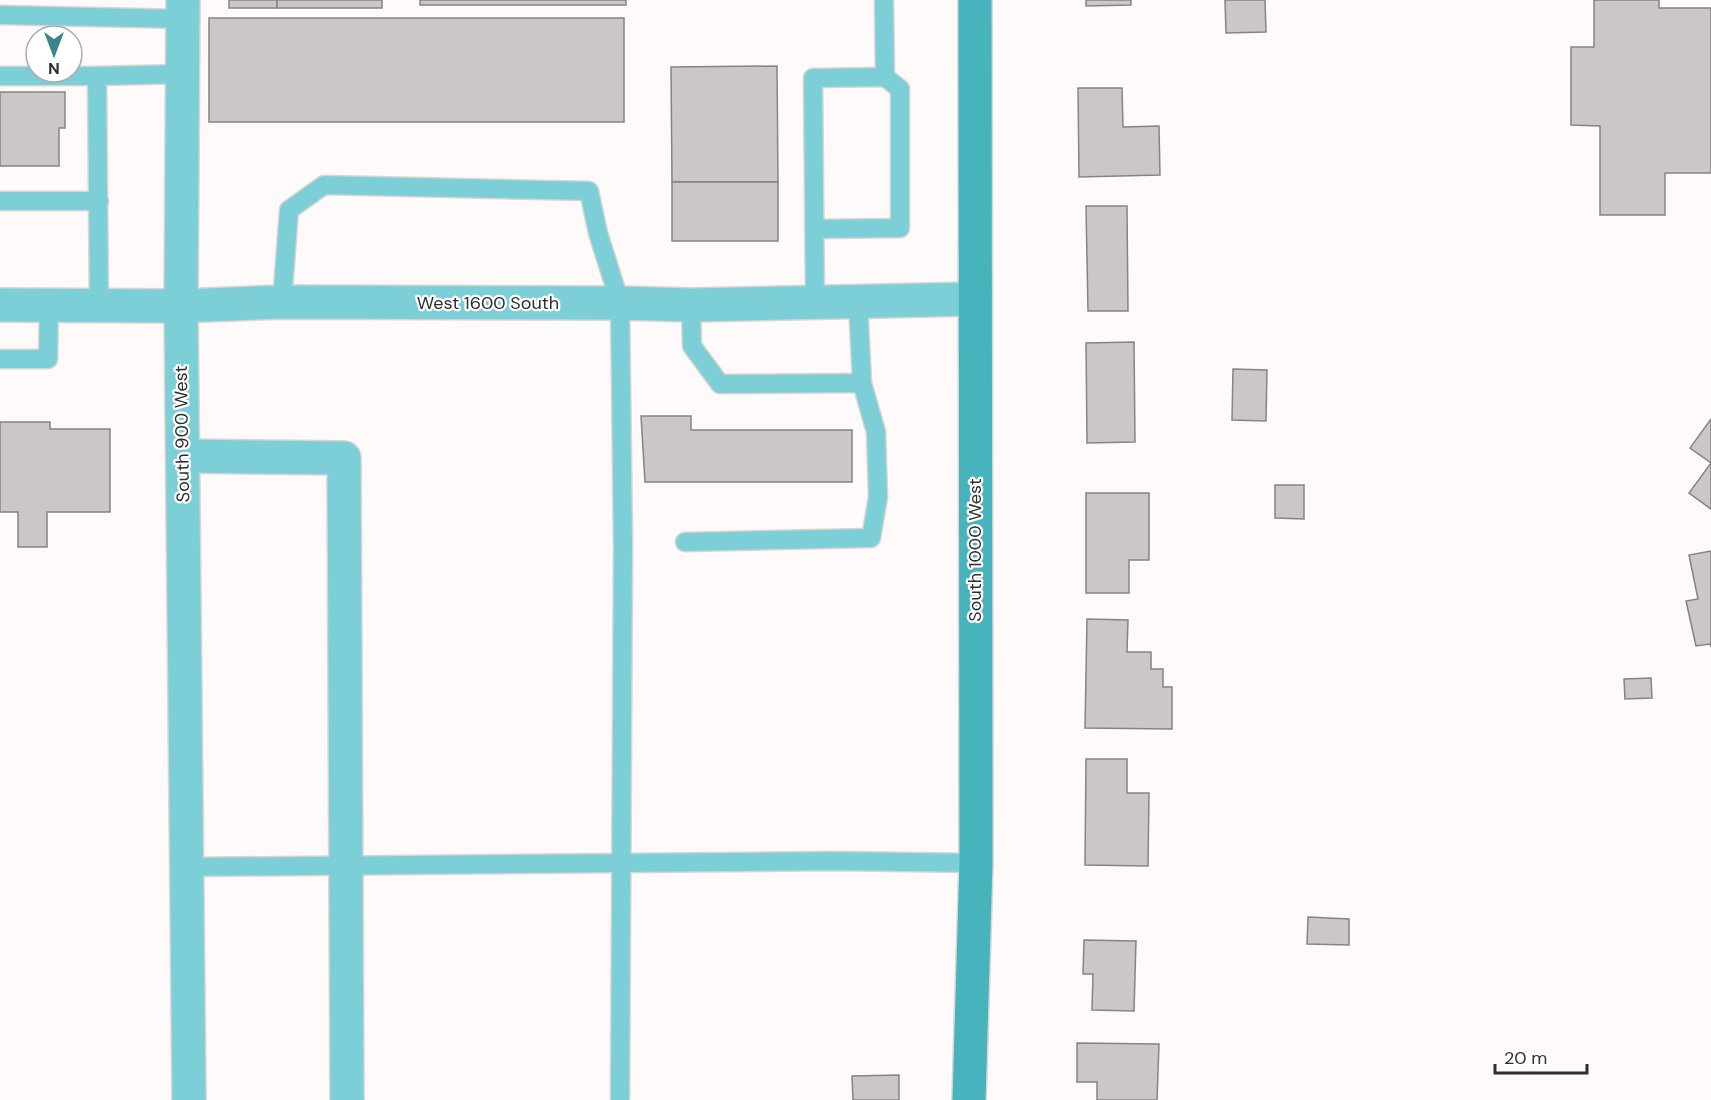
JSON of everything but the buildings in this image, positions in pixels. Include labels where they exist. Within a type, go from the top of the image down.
[{"type":"main road","name":"South 1000 West","points":[[969,1100],[976,863],[975,0]]},
{"type":"street","name":"South 900 West","points":[[183,9],[181,306],[189,1100]]},
{"type":"street","name":"West 1600 South","points":[[0,305],[181,306],[282,302],[691,305],[975,299]]},
{"type":"street","points":[[183,456],[344,458],[347,1100]]},
{"type":"lane","points":[[884,0],[885,77]]},
{"type":"lane","points":[[0,15],[93,9],[183,9]]},
{"type":"lane","points":[[0,76],[183,74]]},
{"type":"lane","points":[[97,76],[99,306]]},
{"type":"lane","points":[[815,229],[900,228],[900,89],[885,77],[813,78],[815,302]]},
{"type":"lane","points":[[282,302],[289,210],[324,185],[589,191],[598,233],[620,303],[623,546],[620,1100]]},
{"type":"lane","points":[[0,201],[99,201]]},
{"type":"lane","points":[[685,542],[871,538],[879,497],[876,432],[862,383],[858,302]]},
{"type":"lane","points":[[0,359],[48,359],[49,305]]},
{"type":"lane","points":[[691,305],[692,346],[720,384],[862,383]]},
{"type":"lane","points":[[188,867],[835,861],[976,863]]}]
